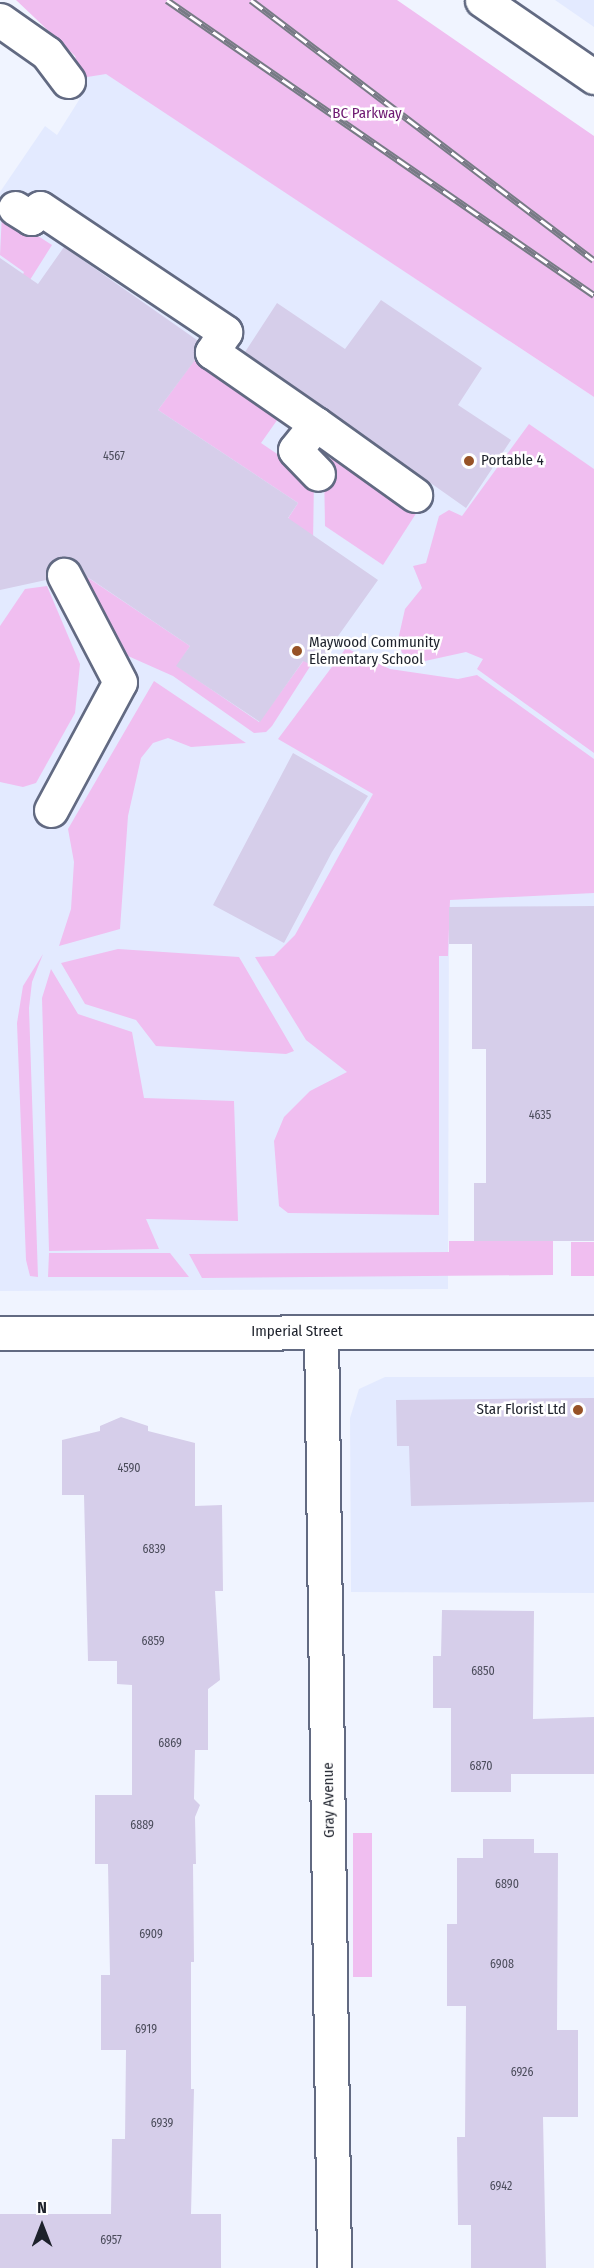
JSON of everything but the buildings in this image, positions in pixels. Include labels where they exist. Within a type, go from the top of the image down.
[{"type":"street","points":[[482,0],[594,77]]},
{"type":"street","points":[[0,20],[47,53],[68,81]]},
{"type":"street","points":[[15,208],[31,218],[40,208],[62,235],[225,332],[212,352],[415,495]]},
{"type":"street","points":[[316,424],[295,450],[318,474]]},
{"type":"street","points":[[51,810],[120,682],[64,575]]},
{"type":"street","name":"Gray Avenue","points":[[321,1332],[334,2268]]},
{"type":"street","name":"Imperial Street","points":[[0,1333],[594,1332]]},
{"type":"shaded area","points":[[555,0],[594,0],[594,27]]},
{"type":"shaded area","name":"Maywood Community Elementary School","points":[[106,73],[594,397],[594,906],[449,908],[448,1289],[0,1291],[0,192],[45,126],[57,135],[79,100],[81,78]]},
{"type":"shaded area","points":[[385,1377],[594,1377],[594,1593],[351,1592],[350,1418],[359,1389]]},
{"type":"green space","name":"BC Parkway","points":[[16,0],[397,0],[594,136],[594,397],[106,74],[81,78],[75,56]]},
{"type":"green space","points":[[2,213],[52,245],[28,283],[21,279],[24,272],[0,255]]},
{"type":"green space","points":[[196,358],[280,416],[261,443],[314,479],[313,543],[285,523],[298,503],[158,410]]},
{"type":"green space","points":[[529,424],[594,469],[594,753],[477,669],[483,659],[466,652],[425,661],[402,653],[398,640],[405,609],[422,588],[413,566],[426,563],[439,516],[449,510],[462,516]]},
{"type":"green space","points":[[339,449],[417,506],[417,512],[383,565],[325,526],[324,466]]},
{"type":"green space","points":[[78,571],[190,646],[177,666],[259,722],[304,660],[311,665],[272,726],[266,732],[254,733],[173,676],[128,656],[75,574]]},
{"type":"green space","points":[[47,586],[80,664],[75,713],[36,783],[23,787],[0,782],[0,626],[25,589]]},
{"type":"green space","points":[[346,648],[390,669],[458,679],[477,675],[594,759],[594,893],[450,900],[448,956],[439,956],[439,1215],[288,1213],[279,1206],[274,1141],[284,1117],[310,1091],[347,1072],[306,1040],[255,957],[274,956],[295,935],[373,794],[278,739]]},
{"type":"green space","points":[[154,681],[246,743],[191,747],[168,738],[153,743],[141,758],[128,816],[120,929],[59,946],[71,909],[74,862],[68,829]]},
{"type":"green space","points":[[118,949],[239,957],[294,1051],[286,1054],[156,1046],[136,1020],[85,1004],[61,963]]},
{"type":"green space","points":[[43,954],[32,982],[29,1008],[38,1277],[30,1276],[26,1260],[17,1023],[23,986]]},
{"type":"green space","points":[[51,969],[78,1014],[132,1032],[144,1098],[234,1101],[238,1221],[146,1219],[159,1249],[49,1251],[42,998]]},
{"type":"green space","points":[[449,1241],[553,1241],[553,1275],[202,1278],[189,1254],[449,1252]]},
{"type":"green space","points":[[571,1242],[594,1242],[594,1276],[571,1276]]},
{"type":"green space","points":[[49,1253],[170,1253],[189,1277],[48,1277]]},
{"type":"green space","points":[[353,1833],[372,1833],[372,1977],[353,1977]]},
{"type":"railway","points":[[167,0],[594,295]]},
{"type":"railway","points":[[251,0],[594,260]]},
{"type":"place","name":"Portable 4","points":[[469,461]]},
{"type":"place","name":"Maywood Community Elementary School","points":[[297,651]]},
{"type":"place","name":"Star Florist Ltd","points":[[578,1410]]}]
